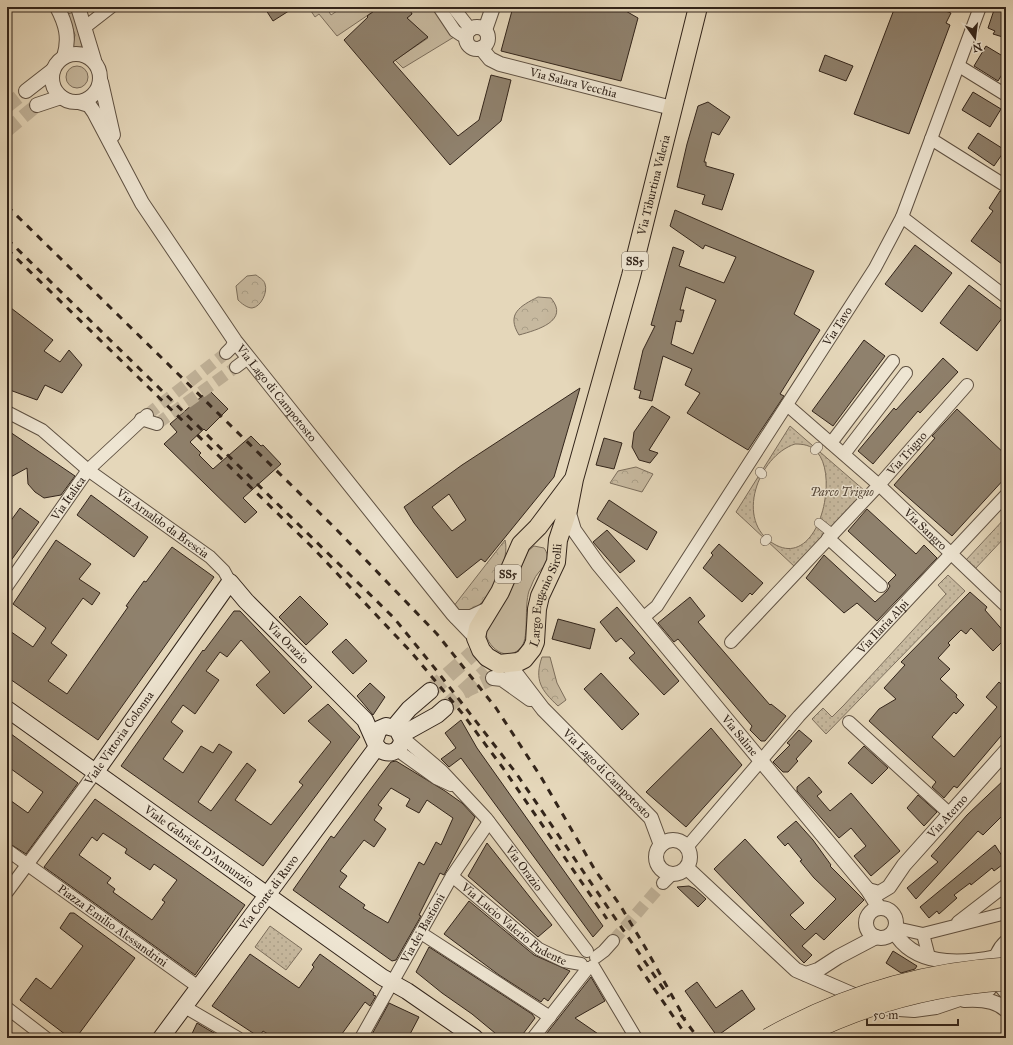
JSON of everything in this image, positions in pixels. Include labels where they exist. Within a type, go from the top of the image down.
[{"type":"highway","points":[[768,1038],[826,1009],[886,988],[1001,962]]},
{"type":"highway","points":[[797,1038],[847,1015],[899,998],[939,989],[1005,989]]},
{"type":"main road","name":"Via Tiburtina Valeria","points":[[558,540],[568,510],[574,478],[631,276],[698,7]]},
{"type":"main road","name":"Via Tiburtina Valeria","points":[[527,539],[574,478]]},
{"type":"main road","name":"Largo Eugenio Sirolli","points":[[496,669],[524,659],[532,649],[535,642],[537,609],[540,596],[556,562],[558,540],[543,536],[527,539]]},
{"type":"main road","name":"SS5","points":[[476,646],[478,628],[503,585],[521,544],[527,539]]},
{"type":"main road","name":"Via Orazio","points":[[230,582],[246,601],[365,720],[390,737]]},
{"type":"main road","name":"Viale Vittoria Colonna","points":[[95,773],[230,582]]},
{"type":"main road","points":[[476,646],[488,657],[496,669]]},
{"type":"main road","points":[[390,737],[409,709],[430,691]]},
{"type":"main road","points":[[390,737],[437,715],[445,708]]},
{"type":"main road","name":"Viale Gabriele D'Annunzio","points":[[7,709],[392,983],[475,1038]]},
{"type":"main road","name":"Via Conte di Ruvo","points":[[160,1038],[266,894],[390,737]]},
{"type":"street","points":[[26,91],[53,70],[64,57],[68,39],[65,25],[57,7]]},
{"type":"street","points":[[37,105],[52,98],[61,97],[73,102],[79,102],[93,95],[101,82],[101,74],[94,60],[78,7]]},
{"type":"street","points":[[84,28],[111,7]]},
{"type":"street","points":[[439,7],[455,31],[461,35],[478,27],[485,30]]},
{"type":"street","points":[[453,7],[469,32],[467,41],[469,46],[474,48],[481,48],[486,45],[488,40],[485,30],[493,7]]},
{"type":"street","name":"Via Tavo","points":[[644,617],[657,606],[875,268],[902,217],[932,140],[980,7]]},
{"type":"street","name":"Via Salara Vecchia","points":[[481,48],[490,59],[500,64],[672,108]]},
{"type":"street","points":[[64,57],[76,53],[88,56],[94,60]]},
{"type":"street","points":[[959,66],[1006,95]]},
{"type":"street","points":[[53,70],[53,85],[61,97]]},
{"type":"street","name":"Via Lago di Campotosto","points":[[101,82],[118,155]]},
{"type":"street","name":"Via Lago di Campotosto","points":[[79,102],[89,105],[94,112],[142,203],[235,341],[456,617],[476,646]]},
{"type":"street","points":[[932,140],[1006,186]]},
{"type":"street","points":[[902,217],[1006,297]]},
{"type":"street","points":[[226,353],[232,348],[235,341]]},
{"type":"street","points":[[236,367],[244,361],[250,360]]},
{"type":"street","points":[[830,443],[893,361]]},
{"type":"street","points":[[844,454],[906,373]]},
{"type":"street","name":"Via Trigno","points":[[731,642],[829,535],[879,484],[967,385]]},
{"type":"street","name":"Via Sangro","points":[[787,405],[879,484],[1006,606]]},
{"type":"street","name":"Via Arnaldo da Brescia","points":[[7,412],[42,430],[88,470],[210,557],[224,571],[230,582]]},
{"type":"street","name":"Via Italica","points":[[7,586],[88,470],[144,417],[157,424]]},
{"type":"street","name":"Via Ilaria Alpi","points":[[687,847],[799,716],[1006,495]]},
{"type":"street","name":"Via Saline","points":[[568,510],[576,534],[598,564],[644,617],[884,910]]},
{"type":"street","points":[[819,522],[829,535],[881,586]]},
{"type":"street","name":"Via Saline","points":[[558,540],[572,546],[598,564]]},
{"type":"street","points":[[456,617],[471,617],[488,609]]},
{"type":"street","name":"Via Lago di Campotosto","points":[[496,669],[514,671],[543,709],[651,818],[656,828],[661,845]]},
{"type":"street","name":"Via Lago di Campotosto","points":[[496,669],[502,679],[543,709]]},
{"type":"street","points":[[849,722],[950,814]]},
{"type":"street","name":"Via Orazio","points":[[390,737],[436,778],[458,788],[489,822],[589,961],[636,1038]]},
{"type":"street","name":"Via Aterno","points":[[884,910],[890,904],[890,886],[904,865],[1006,751]]},
{"type":"street","name":"Viale Vittoria Colonna","points":[[7,892],[95,773]]},
{"type":"street","name":"Via dei Bastioni","points":[[361,1038],[452,876],[489,822]]},
{"type":"street","points":[[674,840],[687,847],[691,858],[687,868],[680,873],[667,873],[656,861],[657,852],[661,845],[665,842],[674,840]]},
{"type":"street","name":"Piazza Emilio Alessandrini","points":[[7,850],[197,986]]},
{"type":"street","points":[[687,868],[796,970],[884,1008],[914,1010],[970,1000],[982,1000],[996,1004],[1006,1010]]},
{"type":"street","name":"Via Lucio Valerio Pudente","points":[[452,876],[539,949],[564,961],[589,961]]},
{"type":"street","points":[[923,934],[959,921],[1006,884]]},
{"type":"street","points":[[868,890],[879,893],[890,886]]},
{"type":"street","points":[[1001,962],[940,961],[929,957],[906,945],[895,930],[896,918],[884,910],[870,914],[866,924],[870,933],[876,937],[884,938],[895,930],[923,934],[1006,913]]},
{"type":"street","points":[[421,933],[550,1018]]},
{"type":"street","points":[[923,934],[929,957]]},
{"type":"street","points":[[806,974],[818,970],[838,957],[876,937]]},
{"type":"street","points":[[533,1038],[550,1018],[589,961],[600,955],[613,941]]},
{"type":"street","points":[[1005,989],[995,974],[1001,962],[1006,942]]},
{"type":"street","points":[[946,1004],[982,990],[1005,989]]},
{"type":"street","points":[[183,1006],[238,1038]]},
{"type":"street","points":[[7,1008],[46,1038]]},
{"type":"green space","points":[[314,7],[315,9],[326,7],[331,15],[343,7],[380,7],[337,36],[319,14],[315,17],[309,8]]},
{"type":"green space","points":[[408,7],[435,7],[454,37],[403,68],[395,60],[428,38],[407,18],[412,14]]},
{"type":"green space","points":[[74,12],[83,51],[71,51],[75,35],[68,14]]},
{"type":"green space","points":[[73,66],[81,66],[88,73],[88,81],[81,88],[73,88],[66,81],[66,73]]},
{"type":"green space","points":[[256,275],[262,279],[266,287],[266,291],[261,302],[255,307],[250,308],[238,300],[236,286],[247,276]]},
{"type":"green space","points":[[538,297],[551,298],[556,306],[557,313],[549,323],[519,335],[515,328],[514,321],[517,312],[521,307]]},
{"type":"green space","name":"Parco Trigno","points":[[790,426],[865,491],[795,567],[736,512]],"holes":[[[795,444],[807,445],[815,450],[824,464],[826,481],[825,499],[821,517],[813,533],[803,544],[789,549],[774,544],[762,534],[755,520],[753,505],[756,490],[770,461],[782,451]]]},
{"type":"green space","points":[[636,467],[653,474],[642,492],[610,483],[618,471]]},
{"type":"green space","points":[[1006,517],[1006,536],[975,569],[966,560]]},
{"type":"green space","points":[[505,540],[506,548],[503,565],[490,592],[477,607],[469,611],[462,612],[453,607]]},
{"type":"green space","points":[[534,546],[544,548],[547,555],[547,561],[536,576],[529,591],[526,628],[522,646],[510,654],[504,654],[493,647],[489,642],[485,628],[509,594],[528,551]]},
{"type":"green space","points":[[948,575],[965,591],[826,734],[812,719],[823,708],[832,717],[844,705],[946,594],[938,585]]},
{"type":"green space","points":[[542,657],[550,657],[557,683],[566,700],[558,706],[543,690],[539,678]]},
{"type":"green space","points":[[270,926],[302,949],[286,970],[255,947]]},
{"type":"building","points":[[264,7],[295,7],[273,21]]},
{"type":"building","points":[[380,7],[408,7],[412,14],[407,18],[428,37],[393,62],[458,136],[479,120],[491,75],[511,80],[501,121],[450,165],[344,40],[368,17],[367,16]]},
{"type":"building","points":[[513,7],[625,7],[624,10],[638,18],[621,81],[501,51]]},
{"type":"building","points":[[895,7],[934,7],[951,13],[946,23],[950,25],[909,134],[854,114]]},
{"type":"building","points":[[995,7],[1006,7],[1006,38],[993,34],[995,31],[988,28]]},
{"type":"building","points":[[986,46],[1006,58],[1006,68],[998,81],[974,66]]},
{"type":"building","points":[[825,55],[853,66],[846,81],[819,71]]},
{"type":"building","points":[[973,92],[1001,109],[990,127],[962,110]]},
{"type":"building","points":[[708,102],[730,117],[719,135],[712,132],[704,162],[706,162],[706,166],[734,174],[722,210],[702,204],[705,195],[677,187],[698,106]]},
{"type":"building","points":[[978,133],[1005,150],[994,166],[968,148]]},
{"type":"building","points":[[1000,191],[1006,193],[1006,267],[971,241],[993,211],[989,208]]},
{"type":"building","points":[[675,210],[814,271],[794,314],[820,330],[780,394],[784,396],[748,450],[687,413],[700,393],[685,385],[692,369],[663,356],[652,401],[639,398],[641,391],[634,389],[643,350],[655,326],[651,325],[673,247],[684,251],[679,266],[724,283],[736,257],[705,245],[703,249],[670,226]],"holes":[[[686,287],[716,300],[693,354],[671,344],[676,321],[681,322],[684,310],[680,310]]]},
{"type":"building","points":[[915,245],[952,273],[922,312],[885,284]]},
{"type":"building","points":[[969,285],[1006,313],[977,351],[940,323]]},
{"type":"building","points":[[7,305],[53,340],[44,351],[60,362],[69,350],[82,365],[62,393],[45,385],[37,400],[7,389]]},
{"type":"building","points":[[864,340],[885,356],[833,426],[812,411]]},
{"type":"building","points":[[943,358],[958,372],[920,413],[918,411],[873,464],[858,451],[894,408],[896,410]]},
{"type":"building","points":[[580,388],[554,477],[485,562],[481,559],[457,578],[414,523],[404,507],[462,465]],"holes":[[[449,494],[466,520],[452,531],[432,507]]]},
{"type":"building","points":[[209,390],[228,409],[206,431],[204,429],[190,442],[201,453],[199,455],[213,469],[251,436],[261,446],[263,445],[281,464],[243,498],[257,512],[245,523],[164,444],[177,432],[170,424]]},
{"type":"building","points":[[652,406],[670,417],[649,450],[658,453],[650,463],[639,460],[632,447],[634,432]]},
{"type":"building","points":[[957,409],[1006,455],[1006,477],[952,536],[894,485],[935,438],[932,436]]},
{"type":"building","points":[[7,430],[75,476],[61,495],[44,498],[35,492],[28,484],[27,468],[7,479]]},
{"type":"building","points":[[604,438],[622,443],[614,469],[596,465]]},
{"type":"building","points":[[91,495],[148,537],[134,557],[77,515]]},
{"type":"building","points":[[609,500],[657,532],[647,550],[597,519]]},
{"type":"building","points":[[20,508],[39,522],[7,566],[7,526]]},
{"type":"building","points":[[867,509],[916,554],[924,545],[937,558],[877,621],[857,603],[844,613],[806,578],[824,555],[875,602],[887,591],[890,586],[888,583],[896,575],[848,531]]},
{"type":"building","points":[[607,530],[635,561],[620,573],[593,542]]},
{"type":"building","points":[[56,540],[91,564],[79,579],[100,593],[92,605],[83,598],[51,643],[67,655],[48,681],[67,694],[128,607],[126,606],[172,547],[214,577],[98,740],[7,677],[7,629],[33,647],[46,628],[13,604]]},
{"type":"building","points":[[719,544],[763,583],[752,595],[750,593],[742,602],[703,568],[713,555],[711,553]]},
{"type":"building","points":[[970,592],[987,607],[985,610],[1006,634],[1006,638],[993,651],[971,628],[966,634],[961,630],[948,643],[950,645],[938,658],[950,669],[940,679],[957,695],[956,697],[964,705],[956,714],[954,712],[932,737],[954,757],[997,707],[986,697],[999,682],[1006,688],[1006,730],[957,788],[954,786],[944,798],[932,787],[936,782],[869,721],[879,709],[896,699],[884,688],[905,665],[901,662]]},
{"type":"building","points":[[300,596],[328,624],[306,645],[279,617]]},
{"type":"building","points":[[690,597],[705,616],[698,622],[770,705],[771,704],[786,716],[765,741],[761,741],[750,730],[752,726],[678,639],[674,642],[658,623]]},
{"type":"building","points":[[617,607],[679,681],[664,695],[629,658],[635,653],[621,638],[616,642],[600,622]]},
{"type":"building","points":[[234,611],[240,611],[312,687],[284,714],[256,685],[270,672],[241,640],[227,657],[220,652],[206,671],[219,680],[195,714],[183,705],[171,722],[183,731],[163,759],[183,773],[201,746],[213,753],[219,744],[232,752],[198,802],[211,811],[247,763],[256,770],[235,800],[271,825],[303,785],[299,782],[331,742],[308,721],[328,704],[360,737],[263,866],[121,766],[203,650],[204,651]]},
{"type":"building","points":[[558,619],[595,629],[590,649],[552,639]]},
{"type":"building","points":[[346,639],[367,661],[353,674],[332,652]]},
{"type":"building","points":[[601,673],[639,714],[622,730],[584,689]]},
{"type":"building","points":[[370,683],[385,697],[373,715],[357,696]]},
{"type":"building","points":[[461,720],[477,748],[603,926],[593,937],[461,758],[449,767],[441,759],[456,748],[445,733]]},
{"type":"building","points":[[711,728],[742,765],[686,827],[646,792]]},
{"type":"building","points":[[799,730],[812,741],[796,759],[798,761],[788,772],[783,772],[773,762],[790,745],[787,743]]},
{"type":"building","points":[[7,731],[78,783],[26,854],[7,842],[7,798],[28,813],[43,792],[7,766]]},
{"type":"building","points":[[864,746],[888,768],[872,784],[848,763]]},
{"type":"building","points":[[396,761],[445,791],[462,803],[475,817],[444,875],[440,873],[419,915],[421,916],[396,960],[392,961],[293,890],[331,836],[334,838],[391,762]],"holes":[[[391,788],[410,799],[406,806],[419,813],[427,800],[453,818],[441,845],[436,842],[424,865],[419,862],[388,923],[363,908],[365,905],[339,887],[347,876],[340,871],[364,840],[374,847],[386,829],[374,820],[382,808],[378,805]]]},
{"type":"building","points":[[809,777],[822,792],[817,796],[830,811],[851,793],[900,851],[871,876],[854,856],[866,846],[851,828],[839,838],[797,791],[797,787]]},
{"type":"building","points":[[1006,778],[1006,812],[983,835],[978,831],[916,899],[907,888],[938,862],[931,856],[967,815]]},
{"type":"building","points":[[918,795],[937,812],[924,826],[907,808]]},
{"type":"building","points":[[95,799],[245,905],[195,975],[44,867]],"holes":[[[103,833],[127,849],[125,853],[150,870],[154,864],[177,880],[162,900],[165,902],[152,920],[113,892],[115,889],[107,883],[111,878],[79,855],[92,837],[97,841]]]},
{"type":"building","points":[[796,821],[813,840],[831,865],[830,866],[864,900],[824,940],[816,933],[802,946],[812,955],[804,963],[714,869],[745,839],[804,903],[790,915],[805,930],[836,899],[814,878],[788,843],[785,846],[777,837]]},
{"type":"building","points":[[487,843],[552,925],[538,937],[468,876]]},
{"type":"building","points":[[995,845],[1006,862],[994,871],[992,868],[971,885],[970,883],[954,895],[957,898],[939,914],[937,911],[929,918],[920,907]]},
{"type":"building","points":[[689,886],[695,889],[706,899],[698,907],[677,887]]},
{"type":"building","points":[[469,901],[534,955],[570,971],[548,1001],[544,998],[541,1002],[499,975],[444,934]]},
{"type":"building","points":[[70,913],[74,913],[135,958],[76,1038],[70,1038],[20,1000],[36,978],[51,989],[83,946],[60,928]]},
{"type":"building","points":[[429,947],[532,1014],[535,1018],[520,1038],[501,1038],[416,972]]},
{"type":"building","points":[[893,951],[917,966],[915,969],[901,973],[886,963]]},
{"type":"building","points":[[250,954],[299,988],[314,967],[312,965],[320,954],[376,996],[370,1006],[365,1002],[339,1038],[274,1038],[263,1031],[259,1037],[212,1006]]},
{"type":"building","points":[[591,977],[605,1001],[575,1018],[604,1038],[543,1038]]},
{"type":"building","points":[[697,982],[716,1008],[742,990],[755,1009],[717,1036],[685,991]]},
{"type":"building","points":[[389,1003],[419,1017],[408,1038],[370,1038]]},
{"type":"building","points":[[197,1023],[207,1029],[223,1038],[190,1038]]},
{"type":"tunnel","points":[[7,106],[26,91]]},
{"type":"tunnel","points":[[7,130],[37,105]]},
{"type":"tunnel","points":[[147,415],[226,353]]},
{"type":"tunnel","points":[[157,424],[236,367]]},
{"type":"tunnel","points":[[430,691],[473,653]]},
{"type":"tunnel","points":[[445,708],[487,671]]},
{"type":"tunnel","points":[[463,692],[493,678]]},
{"type":"tunnel","points":[[613,941],[663,883]]},
{"type":"railway","points":[[7,206],[336,529],[437,634],[496,708],[541,777],[595,870],[620,905],[645,947],[685,1019]]},
{"type":"railway","points":[[7,239],[394,618],[516,773],[669,997]]},
{"type":"railway","points":[[7,249],[315,550],[412,653],[462,713],[503,768],[607,919]]},
{"type":"railway","points":[[638,965],[688,1038]]},
{"type":"railway","points":[[681,1015],[698,1038]]}]
